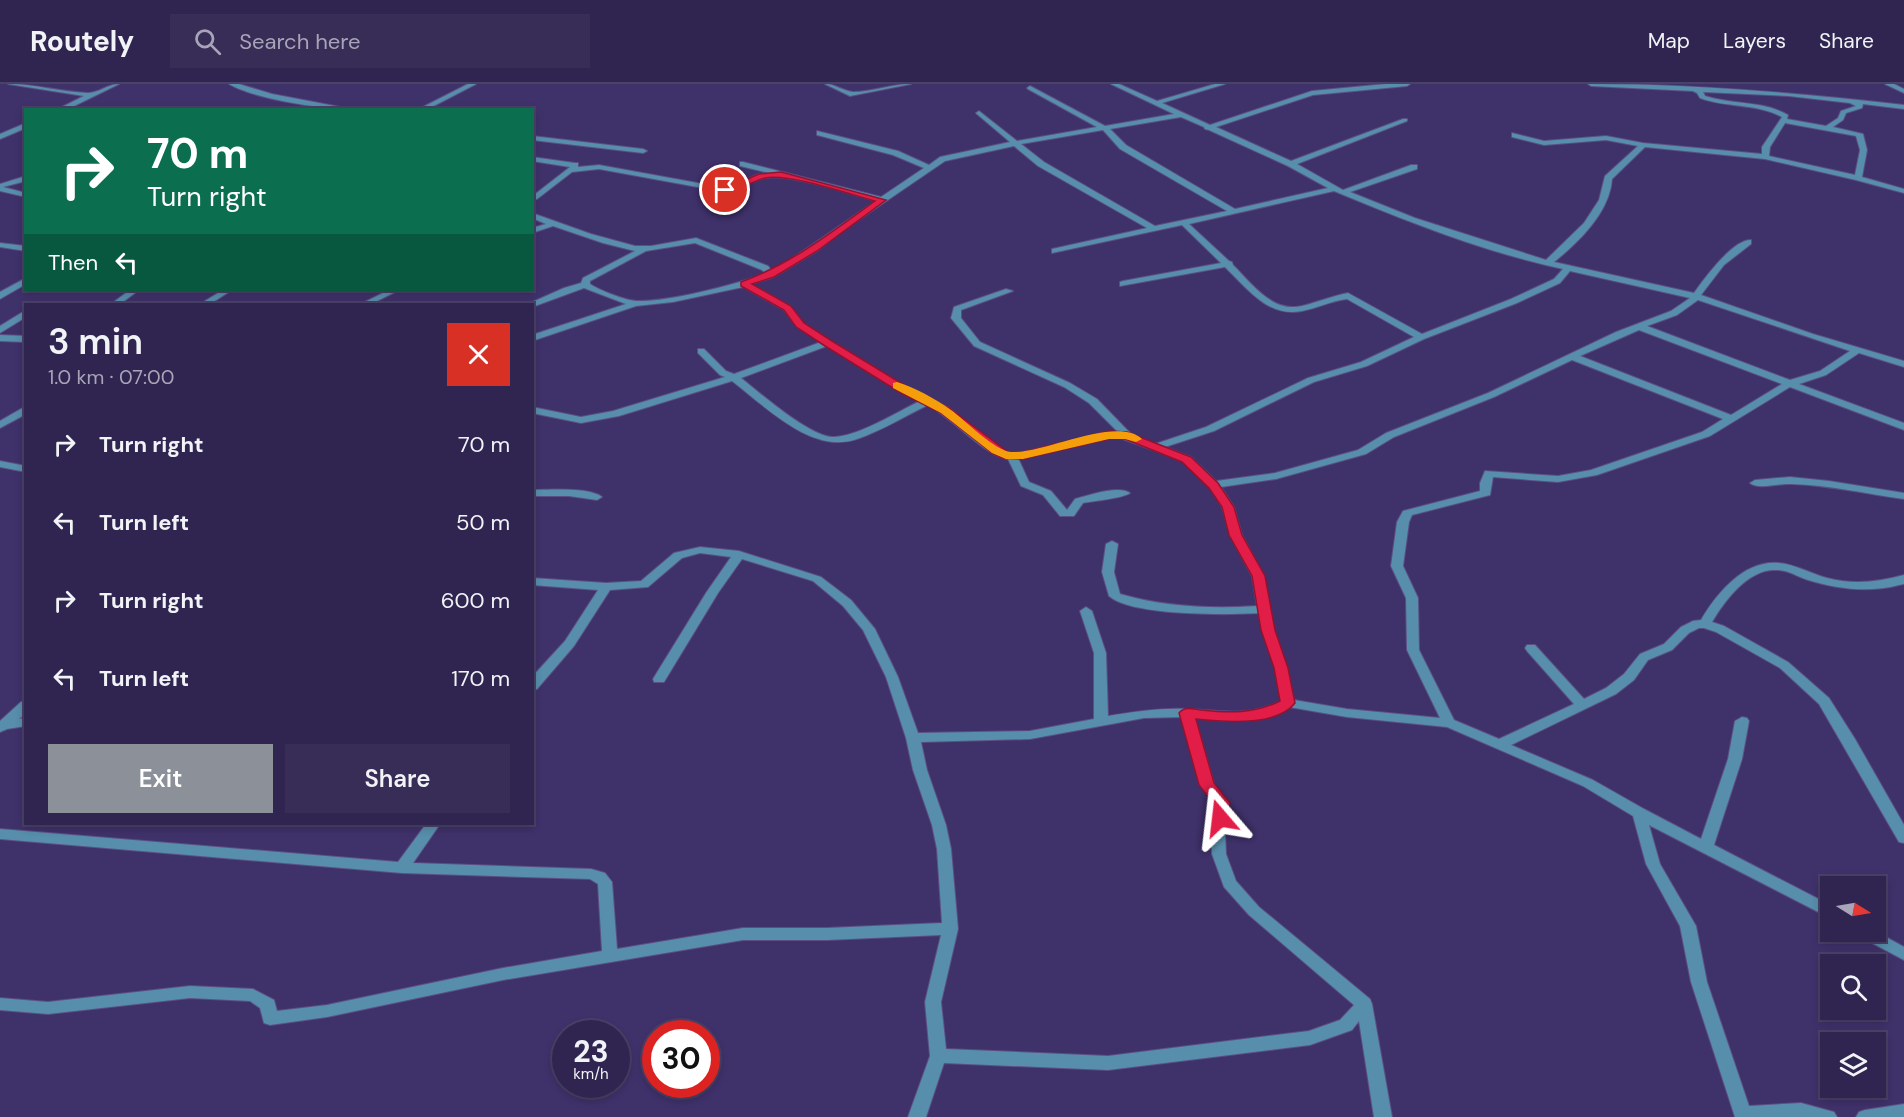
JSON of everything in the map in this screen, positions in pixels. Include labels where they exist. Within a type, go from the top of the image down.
[{"type":"street","points":[[11,84],[91,95]]},
{"type":"street","points":[[63,108],[116,84]]},
{"type":"street","points":[[232,84],[271,96],[342,108]]},
{"type":"street","points":[[424,108],[473,84]]},
{"type":"street","points":[[828,84],[850,94],[908,84]]},
{"type":"street","points":[[1114,84],[1291,164],[1340,190],[1412,220],[1529,259],[1695,296],[1856,351],[1904,364]]},
{"type":"street","points":[[1156,103],[1222,84]]},
{"type":"street","points":[[1207,128],[1312,93],[1407,84]]},
{"type":"street","points":[[1591,84],[1846,100],[1904,107]]},
{"type":"street","points":[[1888,84],[1904,91]]},
{"type":"street","points":[[1030,88],[1106,129],[1123,147],[1235,212]]},
{"type":"street","points":[[1693,89],[1700,92],[1702,97],[1716,102],[1778,112],[1786,116],[1766,147],[1765,157]]},
{"type":"street","points":[[1828,128],[1841,119],[1843,112],[1860,107],[1846,100]]},
{"type":"street","points":[[979,113],[1041,164],[1154,229]]},
{"type":"street","points":[[534,337],[634,303],[673,299],[744,284],[771,275],[814,249],[943,159],[1016,143],[1180,115]]},
{"type":"street","points":[[1291,164],[1405,120]]},
{"type":"street","points":[[1784,121],[1855,132],[1862,137],[1864,156],[1857,178]]},
{"type":"street","points":[[0,137],[24,126]]},
{"type":"street","points":[[820,133],[926,163],[929,168]]},
{"type":"street","points":[[1515,135],[1544,143],[1606,138],[1643,145],[1765,157],[1904,191]]},
{"type":"street","points":[[534,138],[643,151]]},
{"type":"street","points":[[1548,263],[1570,245],[1606,196],[1608,177],[1643,145]]},
{"type":"street","points":[[534,159],[575,165],[534,198]]},
{"type":"street","points":[[743,164],[882,200]]},
{"type":"street","points":[[571,170],[599,167],[725,190],[762,176],[781,174]]},
{"type":"street","points":[[1055,251],[1340,190],[1414,167]]},
{"type":"street","points":[[0,188],[24,179]]},
{"type":"street","points":[[0,188],[24,194]]},
{"type":"street","points":[[534,216],[584,234],[644,250]]},
{"type":"street","points":[[534,230],[556,223]]},
{"type":"street","points":[[1184,223],[1267,303],[1279,311],[1296,311],[1348,296],[1421,337]]},
{"type":"street","points":[[585,285],[586,280],[644,250],[685,240],[696,240],[765,268],[771,275]]},
{"type":"street","points":[[1214,485],[1276,476],[1362,452],[1390,435],[1491,395],[1619,334],[1674,313],[1693,300],[1721,263],[1748,242]]},
{"type":"street","points":[[0,245],[24,249]]},
{"type":"street","points":[[1123,284],[1229,264]]},
{"type":"street","points":[[1155,447],[1210,429],[1311,380],[1364,363],[1421,337],[1478,317],[1551,285],[1568,268]]},
{"type":"street","points":[[0,296],[24,281]]},
{"type":"street","points":[[744,284],[787,308],[800,325],[828,344],[927,402],[945,410],[996,451],[1012,456],[1109,435],[1127,435]]},
{"type":"street","points":[[585,285],[592,290],[634,303]]},
{"type":"street","points":[[534,303],[585,285]]},
{"type":"street","points":[[116,303],[134,291]]},
{"type":"street","points":[[205,303],[226,291]]},
{"type":"street","points":[[367,303],[393,291]]},
{"type":"street","points":[[1009,291],[957,309],[956,318],[977,344],[1067,385],[1094,401],[1127,435],[1187,459],[1214,485],[1228,507],[1236,535],[1258,576],[1288,703]]},
{"type":"street","points":[[0,330],[24,314]]},
{"type":"street","points":[[1640,327],[1904,427]]},
{"type":"street","points":[[0,338],[24,339]]},
{"type":"street","points":[[534,410],[581,420],[615,414],[734,377],[828,344]]},
{"type":"street","points":[[701,351],[723,373],[734,377],[783,416],[821,438],[832,441],[853,437],[927,402]]},
{"type":"street","points":[[1449,723],[1413,650],[1412,598],[1397,566],[1403,522],[1407,513],[1485,493],[1485,483],[1489,473],[1558,479],[1593,473],[1706,434],[1789,384],[1823,373],[1856,351]]},
{"type":"street","points":[[1571,356],[1732,419]]},
{"type":"street","points":[[0,425],[24,410]]},
{"type":"street","points":[[1012,456],[1025,484],[1047,493],[1064,514],[1070,514],[1079,501],[1125,493]]},
{"type":"street","points":[[0,464],[24,469]]},
{"type":"street","points":[[1755,483],[1791,480],[1904,496]]},
{"type":"street","points":[[534,493],[569,493],[597,497]]},
{"type":"street","points":[[1112,544],[1108,572],[1115,596],[1132,602],[1166,607],[1235,611],[1264,609]]},
{"type":"street","points":[[534,581],[606,587],[644,584],[678,555],[700,550],[739,554],[817,579],[847,603],[868,629],[892,676],[913,738],[920,770],[939,825],[944,849],[950,929],[933,1002],[938,1056],[917,1117]]},
{"type":"street","points":[[659,679],[739,554]]},
{"type":"street","points":[[1705,624],[1716,604],[1733,587],[1768,566],[1781,566],[1814,579],[1837,584],[1864,586],[1902,583]]},
{"type":"street","points":[[534,684],[570,643],[606,587]]},
{"type":"street","points":[[1086,611],[1100,653],[1101,722]]},
{"type":"street","points":[[1499,745],[1611,691],[1629,677],[1644,657],[1668,647],[1686,630],[1697,624],[1705,624],[1720,629],[1784,665],[1824,701],[1853,747],[1904,838]]},
{"type":"street","points":[[1531,648],[1582,704]]},
{"type":"street","points":[[913,738],[1030,735],[1144,714],[1252,716],[1288,703],[1347,713],[1449,723],[1588,783],[1639,813],[1820,907]]},
{"type":"street","points":[[2,726],[24,707]]},
{"type":"street","points":[[1187,713],[1207,785],[1222,803],[1218,832],[1219,854],[1229,883],[1254,911],[1364,1004],[1383,1117]]},
{"type":"street","points":[[1706,847],[1735,759],[1742,721]]},
{"type":"street","points":[[2,726],[24,722]]},
{"type":"street","points":[[1639,813],[1653,864],[1688,926],[1706,1005],[1744,1115],[1801,1110],[1828,1117]]},
{"type":"street","points":[[402,868],[432,825]]},
{"type":"street","points":[[0,834],[402,868],[591,874],[600,877],[605,882],[610,957]]},
{"type":"street","points":[[0,1004],[48,1008],[190,992],[219,995],[242,993],[260,999],[268,1005],[270,1018],[278,1018],[327,1011],[503,974],[742,934],[827,934],[950,929]]},
{"type":"street","points":[[1882,942],[1904,954]]},
{"type":"street","points":[[938,1056],[1108,1063],[1310,1038],[1346,1025],[1364,1004]]},
{"type":"street","points":[[1864,1117],[1904,1111]]},
{"type":"slow traffic","points":[[897,385],[945,410],[996,451],[1006,456],[1023,455],[1109,435],[1127,435],[1136,439]]},
{"type":"route","points":[[725,190],[762,176],[781,174],[882,200],[814,249],[771,275],[744,284],[787,308],[800,325],[828,344],[905,390],[945,410],[996,451],[1006,456],[1023,455],[1109,435],[1127,435],[1187,459],[1214,485],[1228,507],[1236,535],[1258,576],[1268,630],[1281,668],[1288,703],[1252,716],[1226,717],[1187,713],[1207,785],[1222,803],[1220,818]]}]
